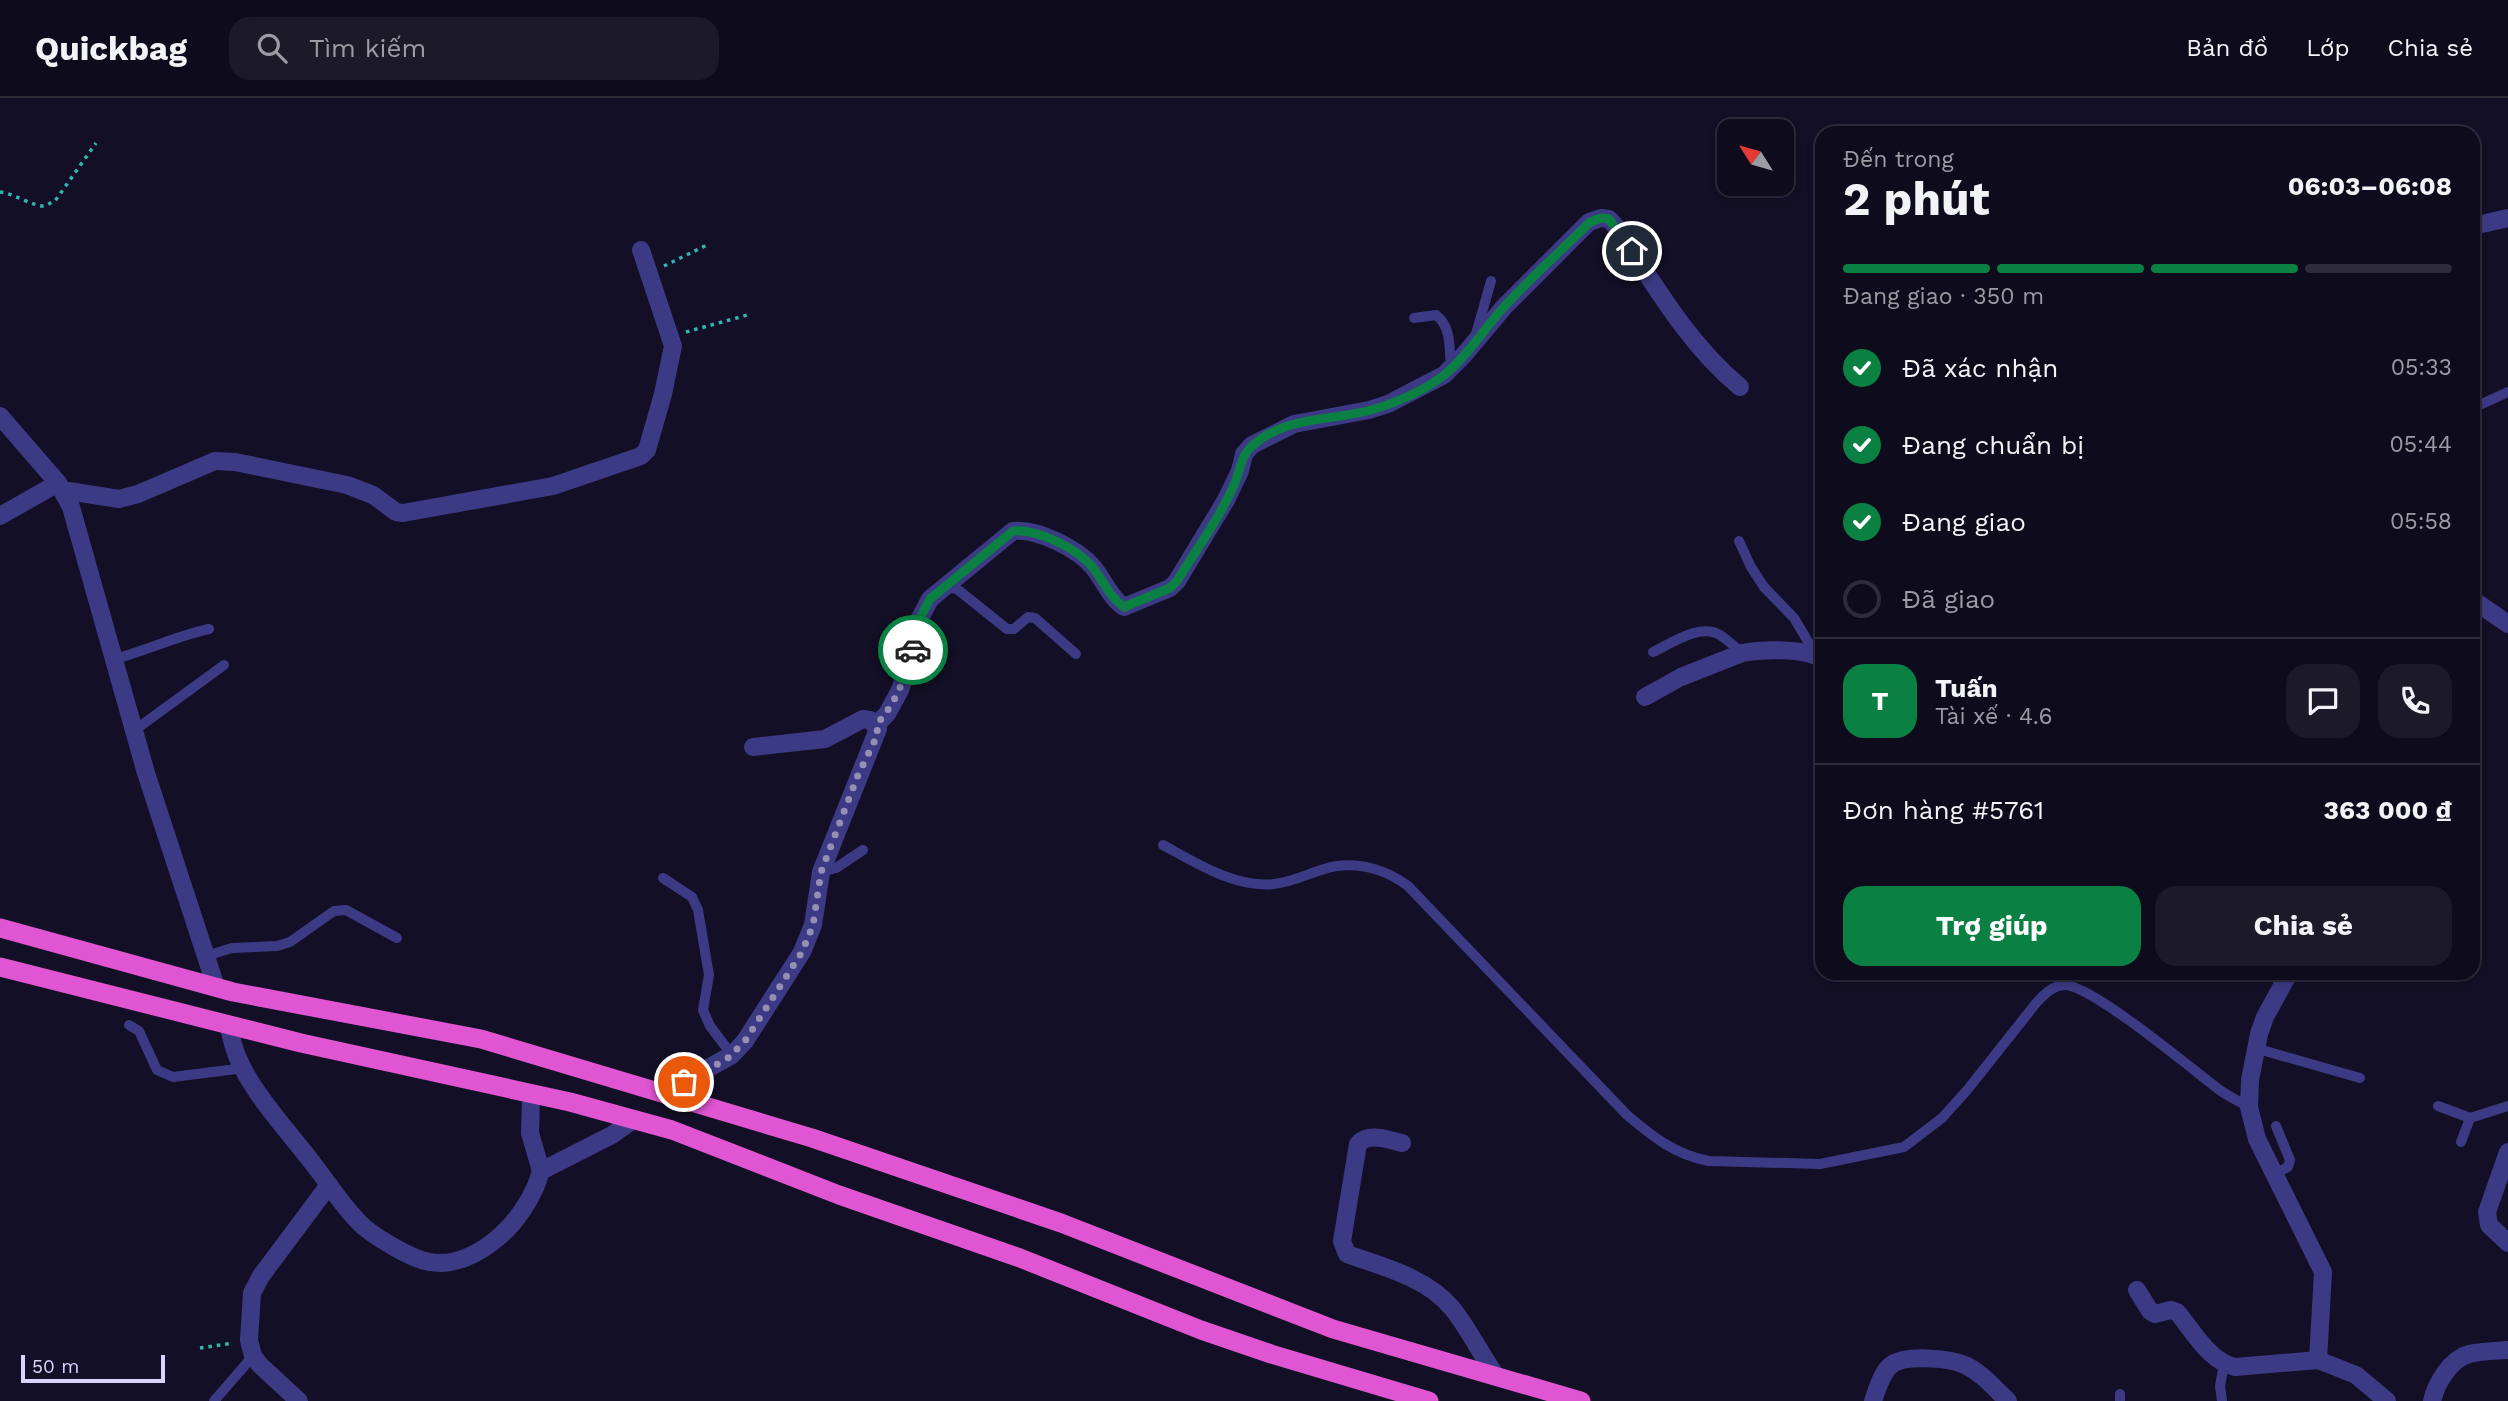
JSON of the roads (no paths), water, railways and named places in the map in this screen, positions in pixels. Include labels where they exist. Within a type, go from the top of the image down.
[{"type":"highway","points":[[0,928],[233,992],[481,1039],[786,1130],[1061,1223],[1333,1329],[1581,1401]]},
{"type":"highway","points":[[0,967],[301,1043],[570,1102],[672,1130],[839,1195],[1020,1258],[1201,1330],[1271,1354],[1429,1401]]},
{"type":"street","points":[[876,725],[887,713],[900,690],[913,652],[919,620],[930,599],[1013,531],[1031,530],[1084,558],[1117,603],[1124,607],[1163,592],[1177,581],[1230,493],[1244,454],[1252,445],[1294,424],[1370,410],[1388,404],[1444,375],[1504,307],[1590,222],[1601,218],[1609,219],[1678,319],[1718,368],[1740,387]]},
{"type":"street","points":[[2480,224],[2508,218]]},
{"type":"street","points":[[0,516],[60,486],[119,499],[138,494],[215,460],[347,485],[373,495],[396,512],[403,513],[553,486],[641,456],[651,442],[673,346],[641,250]]},
{"type":"street","points":[[0,416],[60,486],[71,507],[135,730],[216,987]]},
{"type":"street","points":[[2480,605],[2508,624]]},
{"type":"street","points":[[1645,698],[1681,677],[1742,653],[1801,652],[1815,656]]},
{"type":"street","points":[[753,747],[825,739],[863,719],[876,725]]},
{"type":"street","points":[[663,1093],[732,1055],[745,1041],[802,952],[813,925],[821,872],[858,775],[878,734],[876,725]]},
{"type":"street","points":[[2286,980],[2264,1017],[2255,1048],[2249,1107],[2257,1139],[2323,1272],[2318,1360]]},
{"type":"street","points":[[228,1025],[237,1056],[263,1100],[349,1211],[366,1228],[428,1262],[451,1262],[481,1251],[501,1235],[523,1209],[541,1171],[530,1133],[531,1096]]},
{"type":"street","points":[[541,1171],[612,1135],[633,1120]]},
{"type":"street","points":[[1402,1143],[1371,1137],[1362,1138],[1358,1144],[1343,1248],[1348,1254],[1416,1279],[1440,1297],[1452,1308],[1496,1376]]},
{"type":"street","points":[[2508,1152],[2487,1212],[2489,1226],[2508,1243]]},
{"type":"street","points":[[299,1401],[260,1365],[251,1348],[252,1293],[261,1276],[329,1185]]},
{"type":"street","points":[[2137,1290],[2150,1311],[2155,1314],[2171,1310],[2177,1312],[2224,1364],[2235,1367],[2318,1360],[2356,1375],[2387,1401]]},
{"type":"street","points":[[2432,1401],[2443,1376],[2455,1361],[2467,1354],[2508,1350]]},
{"type":"street","points":[[1873,1401],[1888,1367],[1903,1358],[1945,1360],[1965,1365],[1983,1377],[2008,1401]]},
{"type":"lane","points":[[1474,342],[1491,281]]},
{"type":"lane","points":[[1415,318],[1436,315],[1445,324],[1451,368]]},
{"type":"lane","points":[[2480,405],[2508,392]]},
{"type":"lane","points":[[1739,541],[1764,587],[1794,618],[1815,651]]},
{"type":"lane","points":[[937,592],[957,589],[1007,629],[1014,629],[1027,617],[1034,618],[1076,654]]},
{"type":"lane","points":[[114,659],[183,635],[209,629]]},
{"type":"lane","points":[[1653,652],[1700,631],[1709,631],[1720,635],[1742,653]]},
{"type":"lane","points":[[135,730],[225,665]]},
{"type":"lane","points":[[1163,845],[1216,873],[1246,881],[1273,884],[1337,866],[1368,867],[1392,875],[1408,886],[1627,1115],[1659,1141],[1691,1158],[1709,1161],[1820,1164],[1904,1147],[1942,1118],[2037,1002],[2050,989],[2065,985],[2086,993],[2130,1021],[2224,1093],[2249,1107]]},
{"type":"lane","points":[[821,872],[836,868],[863,850]]},
{"type":"lane","points":[[663,878],[692,897],[698,910],[709,975],[703,1010],[710,1026],[732,1055]]},
{"type":"lane","points":[[206,956],[232,948],[277,946],[290,942],[334,911],[346,911],[397,938]]},
{"type":"lane","points":[[2065,985],[2066,980]]},
{"type":"lane","points":[[129,1025],[139,1031],[157,1070],[162,1074],[173,1077],[244,1068]]},
{"type":"lane","points":[[2255,1048],[2360,1078]]},
{"type":"lane","points":[[2438,1106],[2470,1118],[2508,1106]]},
{"type":"lane","points":[[2462,1142],[2470,1118]]},
{"type":"lane","points":[[2274,1174],[2288,1167],[2290,1160],[2276,1126]]},
{"type":"lane","points":[[214,1401],[251,1348]]},
{"type":"lane","points":[[2221,1401],[2220,1386],[2224,1364]]}]
